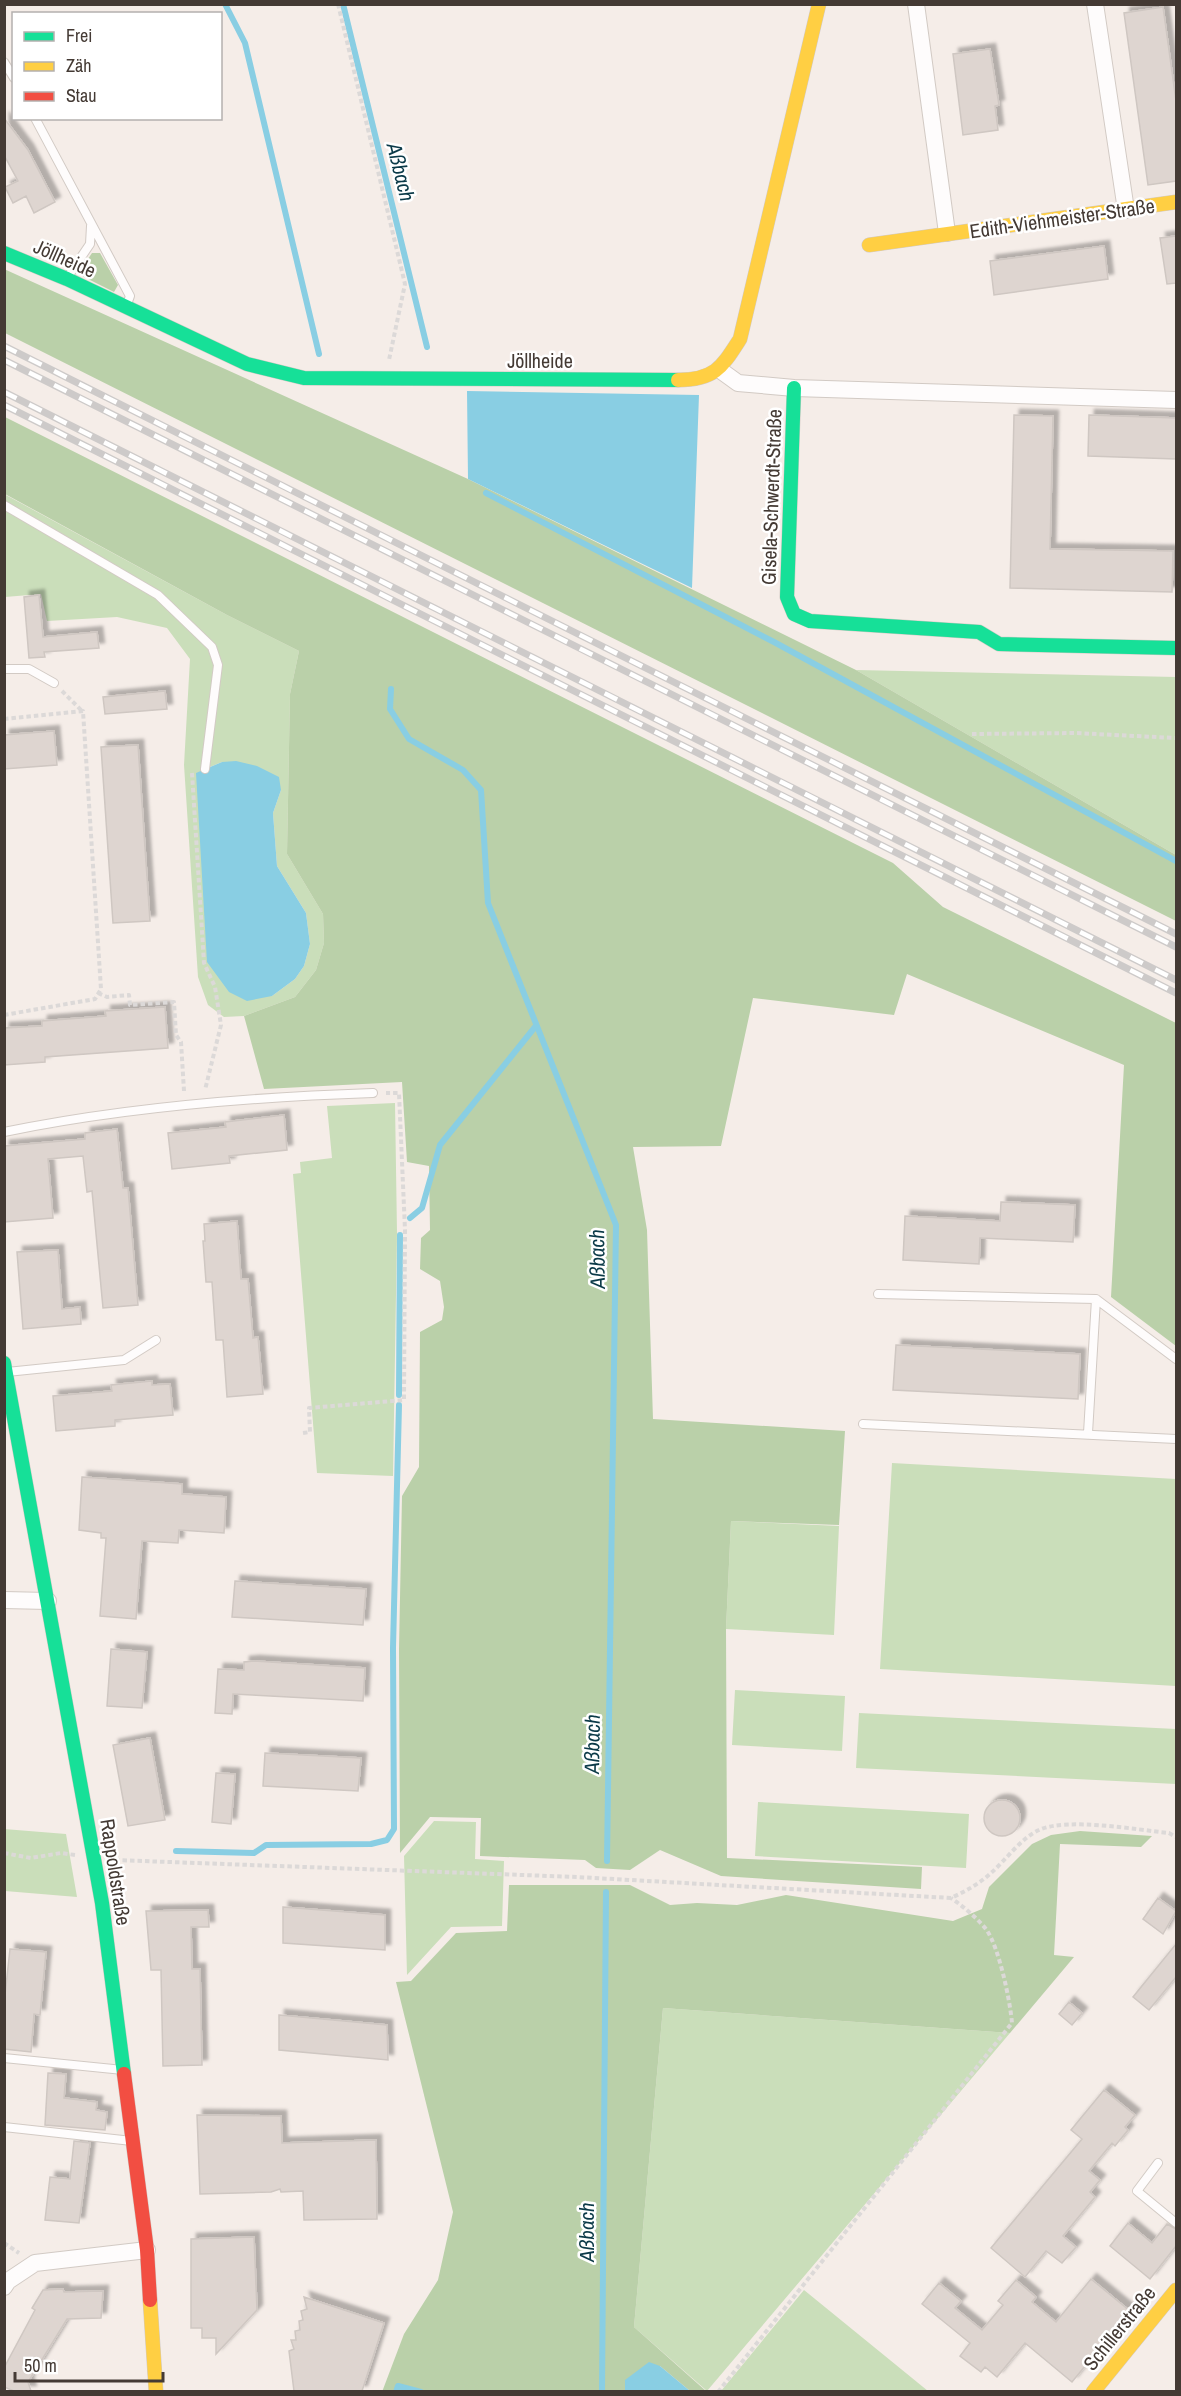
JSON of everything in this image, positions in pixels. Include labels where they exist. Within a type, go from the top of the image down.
[{"type":"street","points":[[819,4],[740,339],[720,369],[738,383],[794,388],[1176,400]]},
{"type":"street","points":[[1095,4],[1126,210]]},
{"type":"street","name":"Edith-Viehmeister-Straße","points":[[918,5],[947,234]]},
{"type":"street","name":"Edith-Viehmeister-Straße","points":[[869,245],[1176,202]]},
{"type":"street","name":"Jöllheide","points":[[4,253],[66,279],[247,364],[304,378],[690,380],[720,369]]},
{"type":"street","name":"Gisela-Schwerdt-Straße","points":[[794,388],[787,597],[794,614],[810,621],[979,632],[999,644],[1176,648]]},
{"type":"street","name":"Rappoldstraße","points":[[5,1368],[95,1859],[125,2070],[147,2250],[156,2391]]},
{"type":"street","points":[[4,1600],[48,1601]]},
{"type":"street","points":[[4,2287],[8,2281],[35,2263],[147,2250]]},
{"type":"street","name":"Schillerstraße","points":[[1093,2391],[1176,2290]]},
{"type":"lane","points":[[4,62],[12,75]]},
{"type":"lane","points":[[36,120],[130,296],[125,308]]},
{"type":"lane","points":[[66,279],[90,244],[91,225]]},
{"type":"lane","points":[[4,505],[158,595],[212,647],[218,665],[205,769]]},
{"type":"lane","points":[[4,669],[29,669],[54,683]]},
{"type":"lane","points":[[4,1132],[63,1120],[293,1095],[373,1093]]},
{"type":"lane","points":[[878,1294],[1096,1299],[1176,1359]]},
{"type":"lane","points":[[1088,1433],[1096,1299]]},
{"type":"lane","points":[[5,1368],[124,1360],[156,1340]]},
{"type":"lane","points":[[863,1424],[1176,1438]]},
{"type":"lane","points":[[4,2058],[125,2070]]},
{"type":"lane","points":[[4,2127],[134,2141]]},
{"type":"lane","points":[[1158,2163],[1137,2191],[1176,2223]]},
{"type":"path","points":[[338,4],[405,284],[385,378]]},
{"type":"path","points":[[4,1015],[95,999],[101,989],[83,711],[54,683]]},
{"type":"path","points":[[4,718],[83,711]]},
{"type":"path","points":[[972,734],[1076,733],[1176,738]]},
{"type":"path","points":[[202,1105],[221,1025],[215,987],[204,963],[191,776],[196,760],[207,755]]},
{"type":"path","points":[[98,993],[107,998],[129,995],[130,1005],[174,1002],[176,1035],[181,1042],[184,1107]]},
{"type":"path","points":[[303,1433],[310,1432],[309,1408],[404,1400],[405,1230],[399,1093],[373,1093]]},
{"type":"path","points":[[951,1898],[990,1874],[1039,1830],[1059,1826],[1087,1826],[1169,1833],[1176,1837]]},
{"type":"path","points":[[4,1854],[31,1858],[62,1853],[95,1859],[577,1876],[951,1898],[968,1910],[987,1931],[1010,1997],[1012,2023],[718,2391]]},
{"type":"green space","points":[[92,253],[100,253],[118,285],[114,292],[78,274]]},
{"type":"green space","points":[[4,269],[468,479],[856,670],[1176,855],[1176,921],[5,333]]},
{"type":"green space","points":[[5,417],[893,863],[943,907],[1176,1023],[1176,1346],[1111,1297],[1124,1065],[907,974],[894,1015],[753,998],[721,1146],[633,1147],[647,1230],[653,1419],[845,1431],[839,1525],[731,1521],[726,1629],[727,1858],[922,1867],[921,1889],[721,1876],[660,1850],[630,1870],[596,1868],[585,1860],[480,1856],[481,1818],[430,1817],[400,1853],[399,1649],[402,1496],[419,1467],[420,1332],[442,1320],[444,1307],[440,1281],[420,1269],[421,1238],[430,1230],[429,1166],[407,1162],[402,1082],[264,1089],[244,1016],[295,997],[316,970],[324,943],[323,914],[287,854],[290,694],[299,651],[227,615],[5,494]]},
{"type":"green space","points":[[4,494],[227,615],[299,651],[290,694],[287,854],[323,914],[324,943],[316,970],[295,997],[244,1016],[224,1017],[208,1005],[198,977],[184,765],[190,659],[167,628],[117,617],[47,621],[41,594],[5,597]],"holes":[[[222,762],[281,790],[273,813],[277,866],[306,913],[310,944],[304,966],[295,979],[272,996],[205,769]]]},
{"type":"green space","points":[[856,670],[1176,677],[1176,855]]},
{"type":"green space","points":[[395,1103],[397,1233],[393,1476],[317,1473],[293,1174],[301,1173],[300,1162],[332,1158],[327,1106]]},
{"type":"green space","points":[[892,1463],[1176,1479],[1176,1686],[880,1669]]},
{"type":"green space","points":[[731,1521],[839,1526],[834,1635],[726,1629]]},
{"type":"green space","points":[[735,1690],[845,1696],[842,1751],[732,1745]]},
{"type":"green space","points":[[859,1713],[1176,1729],[1176,1784],[856,1768]]},
{"type":"green space","points":[[758,1802],[969,1814],[966,1868],[755,1856]]},
{"type":"green space","points":[[434,1821],[476,1822],[475,1859],[504,1861],[502,1926],[451,1927],[407,1975],[404,1856]]},
{"type":"green space","points":[[4,1829],[66,1834],[77,1897],[5,1891]]},
{"type":"green space","points":[[1080,1831],[1152,1836],[1141,1847],[1060,1844],[1054,1955],[1074,1957],[1010,2033],[663,2008],[634,2327],[706,2391],[690,2391],[660,2366],[626,2380],[625,2391],[382,2392],[404,2334],[438,2280],[453,2212],[396,1982],[411,1981],[456,1933],[507,1931],[509,1885],[630,1885],[670,1905],[697,1903],[737,1905],[786,1895],[953,1921],[982,1909],[989,1887],[1032,1844],[1051,1835]]},
{"type":"green space","points":[[663,2008],[1010,2033],[707,2391],[634,2327]]},
{"type":"green space","points":[[804,2290],[928,2391],[721,2391]]},
{"type":"water","points":[[467,391],[699,395],[692,588],[468,479]]},
{"type":"water","points":[[236,761],[257,766],[279,777],[281,790],[273,813],[277,866],[306,913],[310,944],[304,966],[295,979],[272,996],[247,1001],[229,992],[207,962],[196,773],[222,762]]},
{"type":"water","points":[[649,2362],[660,2366],[690,2391],[625,2391],[625,2380]]},
{"type":"building","points":[[1163,7],[1176,101],[1176,181],[1148,185],[1124,13]]},
{"type":"building","points":[[990,49],[999,105],[995,106],[998,130],[963,135],[953,54]]},
{"type":"building","points":[[4,118],[28,150],[55,202],[34,213],[26,196],[13,203],[5,187],[18,181],[4,155]]},
{"type":"building","points":[[1176,236],[1176,283],[1167,284],[1160,238]]},
{"type":"building","points":[[1104,246],[1108,279],[994,295],[990,261]]},
{"type":"building","points":[[1014,415],[1053,416],[1050,549],[1173,551],[1172,592],[1010,588]]},
{"type":"building","points":[[1089,415],[1176,418],[1176,459],[1088,456]]},
{"type":"building","points":[[39,595],[43,637],[97,632],[99,648],[44,652],[45,657],[29,658],[24,597]]},
{"type":"building","points":[[165,691],[167,709],[105,714],[103,697]]},
{"type":"building","points":[[54,731],[57,765],[4,769],[4,735]]},
{"type":"building","points":[[138,745],[150,921],[113,923],[101,747]]},
{"type":"building","points":[[165,1007],[168,1048],[45,1057],[45,1062],[4,1065],[4,1028],[42,1026],[42,1021],[106,1016],[105,1011]]},
{"type":"building","points":[[284,1115],[287,1150],[229,1156],[230,1163],[172,1169],[168,1133],[226,1127],[225,1122]]},
{"type":"building","points":[[117,1129],[123,1188],[128,1188],[138,1305],[103,1308],[92,1191],[87,1192],[83,1156],[48,1159],[53,1218],[4,1222],[4,1146],[85,1139],[85,1133]]},
{"type":"building","points":[[1001,1202],[1075,1205],[1073,1242],[980,1238],[979,1264],[903,1260],[905,1216],[1000,1221]]},
{"type":"building","points":[[237,1221],[241,1279],[248,1279],[253,1338],[258,1337],[263,1394],[227,1397],[223,1340],[216,1340],[212,1282],[206,1282],[203,1241],[205,1241],[204,1224]]},
{"type":"building","points":[[58,1250],[62,1309],[80,1307],[81,1324],[23,1329],[17,1252]]},
{"type":"building","points":[[896,1345],[1080,1354],[1078,1399],[893,1390]]},
{"type":"building","points":[[152,1381],[152,1385],[170,1384],[173,1415],[115,1420],[115,1426],[56,1431],[53,1396],[112,1391],[111,1385]]},
{"type":"building","points":[[82,1477],[182,1484],[182,1494],[226,1497],[224,1533],[179,1530],[178,1543],[142,1541],[136,1619],[100,1616],[106,1538],[101,1538],[101,1533],[79,1530]]},
{"type":"building","points":[[235,1581],[366,1589],[363,1625],[232,1617]]},
{"type":"building","points":[[111,1649],[147,1652],[142,1708],[107,1706]]},
{"type":"building","points":[[244,1662],[365,1668],[363,1701],[233,1694],[232,1714],[215,1713],[218,1669],[244,1670]]},
{"type":"building","points":[[150,1738],[165,1820],[128,1826],[113,1745]]},
{"type":"building","points":[[265,1753],[361,1758],[358,1791],[263,1786]]},
{"type":"building","points":[[216,1773],[235,1774],[231,1824],[212,1822]]},
{"type":"building","points":[[1002,1800],[1015,1805],[1020,1818],[1015,1831],[1002,1836],[989,1831],[984,1818],[989,1805]]},
{"type":"building","points":[[1158,1898],[1176,1911],[1163,1934],[1143,1919]]},
{"type":"building","points":[[283,1907],[385,1915],[385,1950],[283,1943]]},
{"type":"building","points":[[208,1910],[209,1927],[191,1927],[192,1969],[200,1969],[202,2065],[163,2066],[161,1970],[151,1970],[146,1911]]},
{"type":"building","points":[[1176,1944],[1176,1977],[1149,2010],[1133,1997]]},
{"type":"building","points":[[10,1949],[46,1952],[40,2015],[34,2014],[31,2052],[4,2049],[4,2004]]},
{"type":"building","points":[[1069,2002],[1082,2013],[1072,2025],[1059,2014]]},
{"type":"building","points":[[279,2015],[387,2025],[388,2060],[279,2050]]},
{"type":"building","points":[[48,2073],[66,2074],[64,2098],[97,2102],[96,2110],[107,2112],[105,2130],[45,2125]]},
{"type":"building","points":[[1104,2090],[1135,2115],[1125,2127],[1128,2130],[1115,2146],[1112,2143],[1089,2171],[1100,2180],[1090,2192],[1095,2197],[1063,2236],[1076,2247],[1062,2263],[1046,2251],[1025,2277],[991,2248],[1082,2139],[1071,2130]]},
{"type":"building","points":[[197,2115],[281,2116],[282,2143],[376,2140],[377,2219],[304,2220],[303,2191],[281,2192],[280,2189],[271,2192],[200,2194]]},
{"type":"building","points":[[74,2141],[90,2143],[79,2223],[45,2220],[50,2177],[70,2179]]},
{"type":"building","points":[[1128,2223],[1152,2243],[1167,2224],[1176,2229],[1176,2246],[1150,2279],[1110,2246]]},
{"type":"building","points":[[254,2237],[257,2310],[216,2354],[216,2338],[202,2338],[202,2328],[191,2328],[191,2239]]},
{"type":"building","points":[[1091,2279],[1130,2311],[1072,2382],[1025,2343],[997,2377],[985,2367],[981,2372],[960,2356],[970,2343],[922,2304],[939,2283],[961,2301],[955,2308],[982,2330],[1003,2305],[998,2301],[1016,2280],[1036,2297],[1032,2302],[1056,2322]]},
{"type":"building","points":[[63,2289],[64,2292],[103,2291],[101,2318],[67,2319],[28,2382],[31,2391],[14,2391],[4,2387],[4,2368],[35,2310],[32,2308],[43,2290]]},
{"type":"building","points":[[304,2297],[384,2323],[362,2391],[294,2391],[289,2351],[294,2349],[291,2340],[296,2340],[295,2331],[300,2330],[299,2321],[303,2320],[301,2311],[307,2309]]},
{"type":"waterway","points":[[225,4],[245,43],[319,354]]},
{"type":"waterway","name":"Aßbach","points":[[343,4],[427,347]]},
{"type":"waterway","points":[[486,493],[774,642],[1176,861]]},
{"type":"waterway","name":"Aßbach","points":[[391,689],[390,709],[409,739],[463,770],[481,790],[488,903],[616,1225],[607,1861]]},
{"type":"waterway","points":[[410,1218],[422,1208],[440,1145],[535,1027]]},
{"type":"waterway","points":[[399,1395],[400,1235]]},
{"type":"waterway","points":[[176,1851],[254,1853],[266,1845],[371,1844],[387,1840],[394,1829],[393,1648],[399,1405]]},
{"type":"waterway","name":"Aßbach","points":[[602,2392],[606,1892]]},
{"type":"waterway","name":"Aßbach","points":[[396,2392],[398,2386],[421,2392]]},
{"type":"railway","points":[[4,346],[1176,934]]},
{"type":"railway","points":[[4,360],[1176,947]]},
{"type":"railway","points":[[4,392],[1176,980]]},
{"type":"railway","points":[[4,405],[1176,993]]},
{"type":"traffic: fast","points":[[4,253],[67,279],[247,364],[304,378],[678,380]]},
{"type":"traffic: fast","points":[[794,388],[787,597],[794,614],[810,621],[979,632],[999,644],[1176,648]]},
{"type":"traffic: fast","points":[[4,1363],[102,1903],[124,2074]]},
{"type":"traffic: slow","points":[[678,380],[701,378],[716,370],[740,339],[819,4]]},
{"type":"traffic: slow","points":[[869,245],[1176,202]]},
{"type":"traffic: slow","points":[[1093,2392],[1176,2290]]},
{"type":"traffic: slow","points":[[150,2300],[156,2392]]},
{"type":"traffic: jam","points":[[124,2074],[147,2250],[150,2300]]}]
